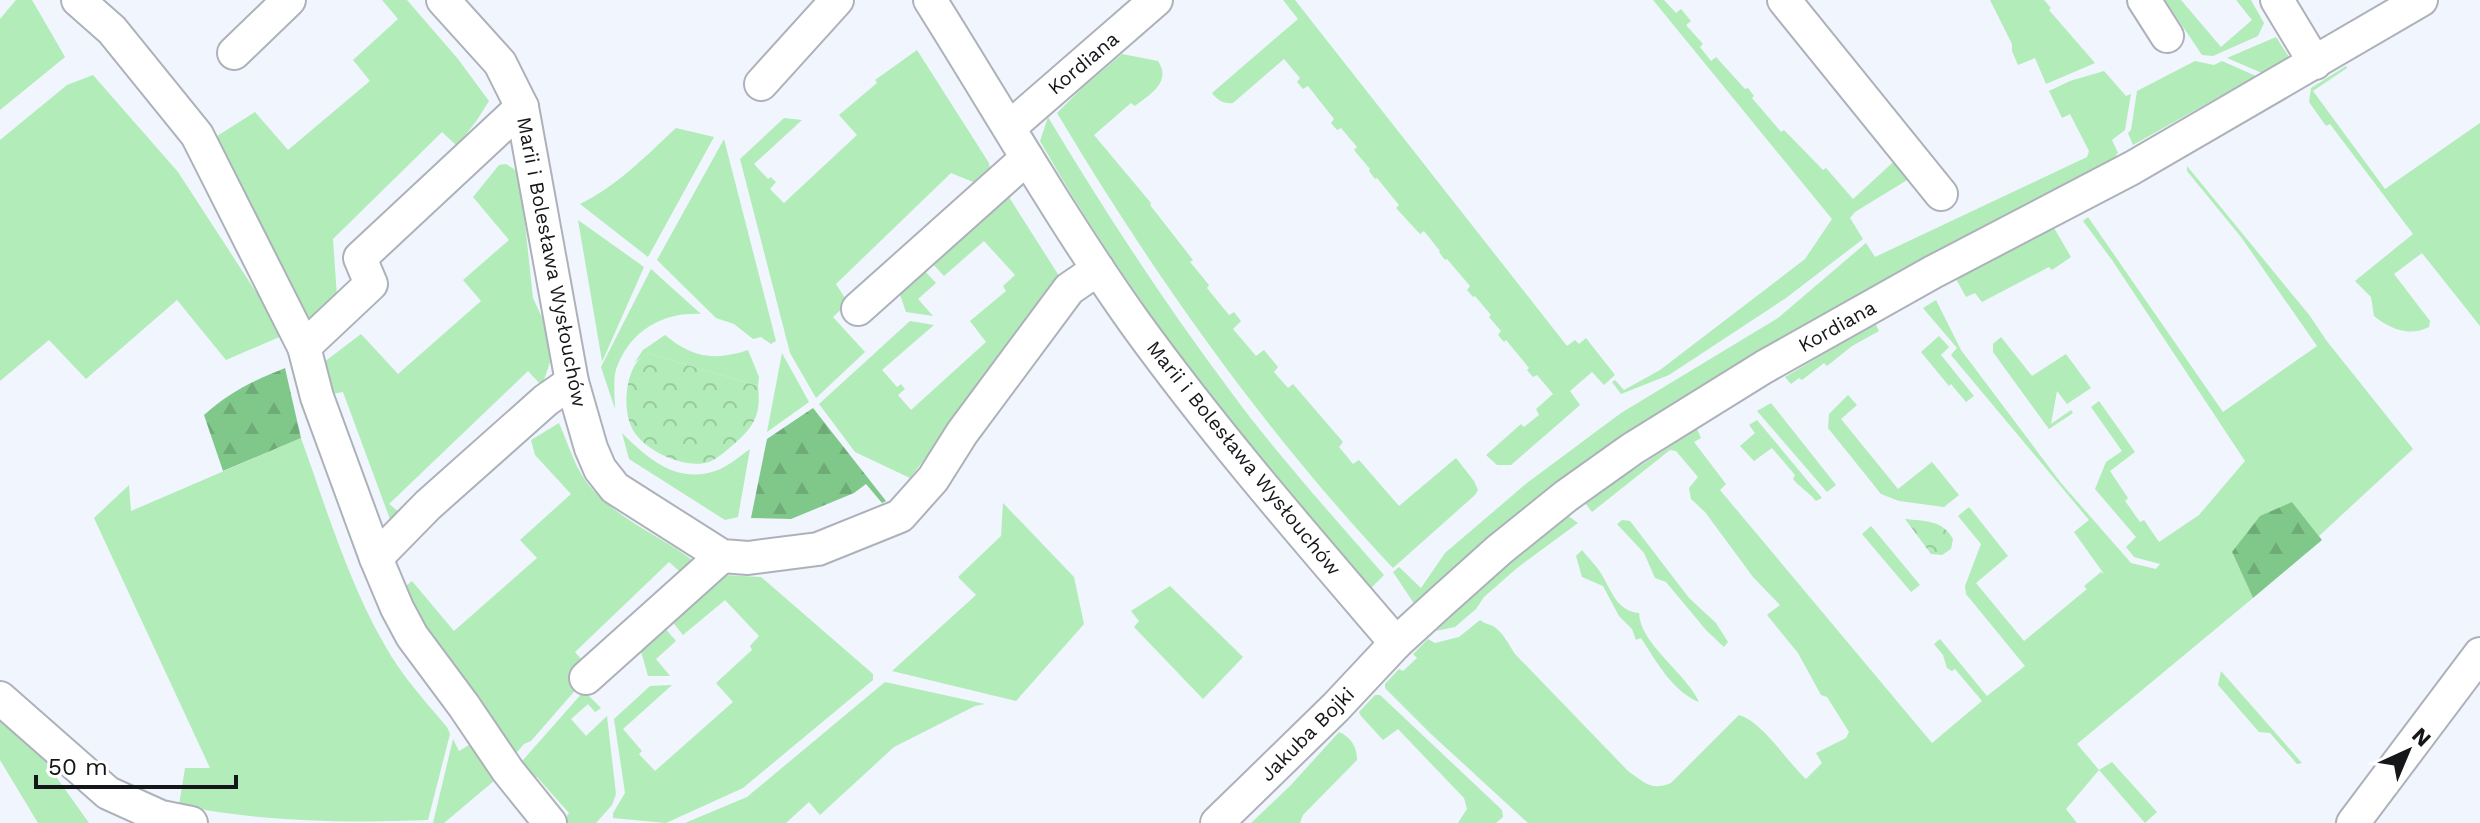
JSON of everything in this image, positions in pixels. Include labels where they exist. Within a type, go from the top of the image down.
[{"type":"street","points":[[78,0],[112,30],[197,135],[304,347],[317,397],[376,558],[412,636],[508,771],[550,823]]},
{"type":"street","points":[[234,53],[289,0]]},
{"type":"street","name":"Marii i Bolesława Wysłouchów","points":[[443,0],[500,63],[522,107],[572,382],[600,469],[615,488],[722,556]]},
{"type":"street","points":[[761,84],[837,0]]},
{"type":"street","name":"Marii i Bolesława Wysłouchów","points":[[930,0],[1027,158],[1144,335],[1235,454],[1396,643]]},
{"type":"street","name":"Kordiana","points":[[1010,127],[1156,0]]},
{"type":"street","points":[[1784,0],[1941,194]]},
{"type":"street","points":[[2144,0],[2167,36]]},
{"type":"street","points":[[2277,0],[2315,63]]},
{"type":"street","name":"Kordiana","points":[[1396,643],[1499,550],[1566,496],[1697,407],[1933,272],[2132,168],[2421,0]]},
{"type":"street","points":[[304,347],[371,284],[360,258],[522,107]]},
{"type":"street","points":[[858,309],[1027,158]]},
{"type":"street","points":[[586,678],[722,556],[748,558],[818,549],[900,516],[933,479],[962,433],[1069,289],[1098,269]]},
{"type":"street","points":[[376,558],[437,497],[546,400],[572,382]]},
{"type":"street","name":"Jakuba Bojki","points":[[1217,823],[1336,707],[1396,643]]},
{"type":"street","points":[[2353,823],[2480,654]]},
{"type":"street","points":[[0,698],[108,793],[172,821]]},
{"type":"green space","points":[[16,0],[32,0],[65,57],[0,110],[0,19]]},
{"type":"green space","points":[[382,0],[407,0],[458,59],[489,101],[457,146],[442,132],[333,239],[337,297],[311,324],[286,296],[214,138],[255,112],[288,150],[370,81],[353,60],[398,19]]},
{"type":"green space","points":[[1283,0],[1295,0],[1567,346],[1575,340],[1579,344],[1586,338],[1615,375],[1604,385],[1592,372],[1570,391],[1580,405],[1511,465],[1497,465],[1486,455],[1521,424],[1524,427],[1539,415],[1536,409],[1553,394],[1537,375],[1533,377],[1506,340],[1504,342],[1498,335],[1501,331],[1489,317],[1491,315],[1467,290],[1470,286],[1445,260],[1424,231],[1420,234],[1396,208],[1399,205],[1354,150],[1357,147],[1341,128],[1337,130],[1331,123],[1334,119],[1308,86],[1303,89],[1297,82],[1300,78],[1284,59],[1233,103],[1221,101],[1212,93],[1298,19]]},
{"type":"green space","points":[[1653,0],[1664,0],[1676,13],[1681,9],[1691,21],[1686,25],[1703,44],[1700,47],[1711,61],[1716,57],[1745,89],[1748,88],[1754,96],[1752,98],[1781,132],[1784,130],[1823,170],[1826,168],[1853,199],[1902,154],[1917,174],[1855,212],[1850,218],[1863,239],[1786,298],[1669,375],[1621,394],[1612,382],[1615,380],[1624,390],[1660,370],[1805,259],[1832,219]]},
{"type":"green space","points":[[1990,0],[2044,0],[2051,8],[2049,10],[2095,63],[2046,84],[2035,58],[2018,65],[2012,44]]},
{"type":"green space","points":[[2165,0],[2181,0],[2221,47],[2252,20],[2236,0],[2251,0],[2264,23],[2258,36],[2213,56],[2202,55]]},
{"type":"green space","points":[[2276,37],[2289,57],[2262,73],[2227,58]]},
{"type":"green space","points":[[917,50],[989,163],[991,176],[983,186],[951,173],[836,284],[848,303],[833,317],[865,352],[816,398],[790,353],[740,159],[784,118],[802,120],[754,164],[768,179],[771,177],[776,182],[770,189],[784,203],[857,135],[839,115],[877,83],[875,80]]},
{"type":"green space","points":[[1122,54],[1158,61],[1162,68],[1161,81],[1147,97],[1135,106],[1131,103],[1094,135],[1151,203],[1193,260],[1190,262],[1209,285],[1207,288],[1229,315],[1234,312],[1241,321],[1233,329],[1256,356],[1264,350],[1278,367],[1274,372],[1288,388],[1293,384],[1343,442],[1339,447],[1353,464],[1359,460],[1399,506],[1456,458],[1474,481],[1478,490],[1475,495],[1393,568],[1299,461],[1212,349],[1132,233],[1057,113]]},
{"type":"green space","points":[[2195,61],[2214,65],[2222,61],[2256,76],[2133,145],[2128,133],[2137,91]]},
{"type":"green space","points":[[2346,66],[2313,91],[2385,189],[2480,123],[2480,326],[2422,253],[2394,274],[2430,321],[2429,327],[2422,330],[2400,330],[2374,316],[2371,297],[2355,281],[2413,234],[2330,124],[2326,126],[2309,102],[2311,88]]},
{"type":"green space","points":[[2104,71],[2126,96],[2131,94],[2125,130],[2112,140],[2118,160],[1967,238],[1417,608],[1393,572],[1399,567],[1421,588],[1445,553],[1527,483],[1621,413],[1778,318],[1866,243],[1875,257],[2087,157],[2089,151],[2070,114],[2062,118],[2049,91]]},
{"type":"green space","points":[[93,75],[178,172],[284,335],[226,360],[177,300],[86,379],[49,340],[0,381],[0,140],[67,85]]},
{"type":"green space","points":[[1048,117],[1136,257],[1207,359],[1267,439],[1384,575],[1370,589],[1325,539],[1217,404],[1124,276],[1040,141]]},
{"type":"green space","points":[[676,128],[714,137],[648,257],[580,204],[619,179]]},
{"type":"green space","points":[[724,139],[776,341],[771,344],[761,337],[753,339],[734,324],[716,318],[657,260]]},
{"type":"green space","points":[[506,164],[520,177],[533,298],[545,324],[550,362],[542,386],[528,371],[389,504],[403,515],[382,535],[376,532],[391,522],[343,392],[326,395],[319,366],[361,334],[398,374],[481,301],[463,280],[509,240],[473,197],[499,165]]},
{"type":"green space","points":[[2187,166],[2310,316],[2413,449],[2319,536],[2292,502],[2232,552],[2253,598],[2077,744],[2099,770],[2066,809],[2077,823],[1528,823],[1431,734],[1385,688],[1385,684],[1399,669],[1403,671],[1417,658],[1413,654],[1428,639],[1435,643],[1459,637],[1480,620],[1500,632],[1515,654],[1628,771],[1648,784],[1658,786],[1671,783],[1739,715],[1766,734],[1806,779],[1822,763],[1816,753],[1846,738],[1849,732],[1827,697],[1821,695],[1798,653],[1767,615],[1780,605],[1753,577],[1705,512],[1691,499],[1689,488],[1698,477],[1676,451],[1670,450],[1592,512],[1584,502],[1697,429],[1701,438],[1694,442],[1726,484],[1720,490],[1932,743],[1982,701],[1955,669],[1947,668],[1943,655],[1934,644],[1940,639],[1987,696],[2025,666],[1966,594],[1965,586],[1981,544],[1958,516],[1969,507],[2008,556],[1976,583],[2024,641],[2087,589],[2084,586],[2101,572],[2104,574],[2074,532],[2089,520],[1951,355],[1957,348],[1923,308],[1936,300],[1961,350],[2061,483],[2131,563],[2156,569],[2160,564],[2134,557],[2126,547],[2136,537],[2095,489],[2106,462],[2122,451],[2091,407],[2099,401],[2135,452],[2110,471],[2128,498],[2125,501],[2140,522],[2144,520],[2159,542],[2199,515],[2245,461],[2083,221],[2088,217],[2223,412],[2317,346],[2241,237],[2187,171]]},
{"type":"green space","points":[[1007,194],[1061,279],[910,478],[855,452],[819,404],[910,321],[934,325],[882,370],[897,387],[901,384],[905,389],[898,395],[911,410],[986,342],[970,321],[1006,291],[1003,286],[1015,275],[984,241],[944,276],[930,261]]},
{"type":"green space","points":[[578,220],[644,267],[602,362],[602,361]]},
{"type":"green space","points":[[2054,228],[2071,257],[2052,270],[2049,267],[1982,302],[1975,293],[1966,297],[1956,279]]},
{"type":"green space","points":[[922,268],[936,283],[918,299],[933,316],[906,312],[898,289]]},
{"type":"green space","points":[[651,269],[701,314],[662,320],[632,341],[616,369],[615,409],[601,367]]},
{"type":"green space","points":[[1875,323],[1879,331],[1852,346],[1827,366],[1824,363],[1802,380],[1799,378],[1791,384],[1785,377]]},
{"type":"green space","points":[[665,335],[685,349],[704,355],[725,356],[748,350],[759,377],[758,386],[647,353],[635,362],[643,350]]},
{"type":"green space","points":[[1939,336],[1949,347],[1941,355],[1974,396],[1966,402],[1921,352]]},
{"type":"green space","points":[[2001,337],[2032,376],[2066,354],[2091,388],[2067,404],[2057,391],[2051,424],[2071,410],[2073,413],[2049,429],[1993,352],[1993,344]]},
{"type":"green space","points":[[647,353],[758,386],[757,412],[752,425],[719,457],[709,462],[688,463],[653,450],[631,426],[627,407],[630,375],[640,358]]},
{"type":"green space","points":[[782,353],[809,402],[767,432]]},
{"type":"green space","points":[[285,368],[301,438],[223,471],[204,415],[243,387]]},
{"type":"green space","points":[[1848,395],[1857,405],[1841,419],[1898,489],[1932,462],[1959,495],[1944,507],[1899,501],[1881,494],[1828,428],[1829,414]]},
{"type":"green space","points":[[1771,403],[1836,485],[1827,492],[1757,411]]},
{"type":"green space","points":[[813,408],[886,501],[882,503],[866,484],[854,493],[791,519],[751,518],[767,439]]},
{"type":"green space","points":[[1757,420],[1822,498],[1816,501],[1795,482],[1795,475],[1772,448],[1754,461],[1740,446],[1755,433],[1749,425]]},
{"type":"green space","points":[[559,423],[577,467],[596,493],[623,516],[696,563],[687,578],[669,562],[575,652],[587,666],[579,686],[531,741],[524,744],[510,760],[467,694],[473,689],[465,679],[459,684],[400,591],[412,581],[454,631],[537,558],[520,540],[571,494],[535,455],[531,440]]},
{"type":"green space","points":[[622,433],[654,461],[677,472],[690,474],[718,470],[750,449],[738,517],[725,520],[629,459]]},
{"type":"green space","points":[[301,438],[367,612],[397,665],[450,734],[428,820],[314,820],[256,817],[199,809],[193,817],[179,805],[185,768],[210,768],[94,518],[129,485],[131,511]]},
{"type":"green space","points":[[2292,502],[2322,540],[2253,598],[2232,552],[2260,516]]},
{"type":"green space","points":[[1003,503],[1074,577],[1084,624],[1016,701],[892,671],[976,595],[958,577],[1001,536]]},
{"type":"green space","points":[[1567,515],[1578,523],[1517,568],[1455,627],[1436,631],[1488,582]]},
{"type":"green space","points":[[1905,519],[1944,528],[1953,539],[1951,549],[1942,555],[1931,554]]},
{"type":"green space","points":[[1622,520],[1630,521],[1689,598],[1716,623],[1728,642],[1724,647],[1666,582],[1655,578],[1644,553],[1617,524]]},
{"type":"green space","points":[[1871,526],[1920,585],[1911,592],[1862,534]]},
{"type":"green space","points":[[1582,550],[1620,605],[1639,613],[1647,636],[1699,702],[1673,683],[1641,638],[1636,640],[1603,586],[1582,577],[1576,556]]},
{"type":"green space","points":[[724,575],[761,577],[873,674],[873,680],[743,788],[666,823],[613,818],[625,793],[614,719],[650,686],[672,685],[623,729],[642,751],[639,754],[655,771],[733,702],[716,683],[752,650],[750,646],[759,636],[725,600],[683,635],[671,620]]},
{"type":"green space","points":[[1170,586],[1243,657],[1203,699],[1134,627],[1139,621],[1131,611]]},
{"type":"green space","points":[[664,627],[676,641],[656,659],[670,676],[648,676],[640,648]]},
{"type":"green space","points":[[2221,671],[2302,763],[2297,764],[2270,733],[2259,732],[2218,685]]},
{"type":"green space","points":[[885,682],[985,704],[975,706],[894,747],[820,815],[809,802],[786,823],[685,823],[747,797]]},
{"type":"green space","points":[[584,691],[601,708],[595,712],[588,704],[571,719],[586,736],[607,716],[616,794],[612,805],[596,823],[568,823],[564,820],[569,813],[537,777],[529,783],[516,768]]},
{"type":"green space","points":[[1375,695],[1380,695],[1502,810],[1503,817],[1496,823],[1458,823],[1467,809],[1464,798],[1398,729],[1383,740],[1361,716],[1359,712]]},
{"type":"green space","points":[[0,714],[37,750],[89,823],[38,823],[0,760]]},
{"type":"green space","points":[[1339,732],[1352,743],[1357,760],[1303,815],[1300,823],[1251,823],[1291,785]]},
{"type":"green space","points":[[453,739],[459,751],[476,741],[501,775],[444,823],[433,823]]},
{"type":"green space","points":[[2112,762],[2157,812],[2145,823],[2099,770]]}]
